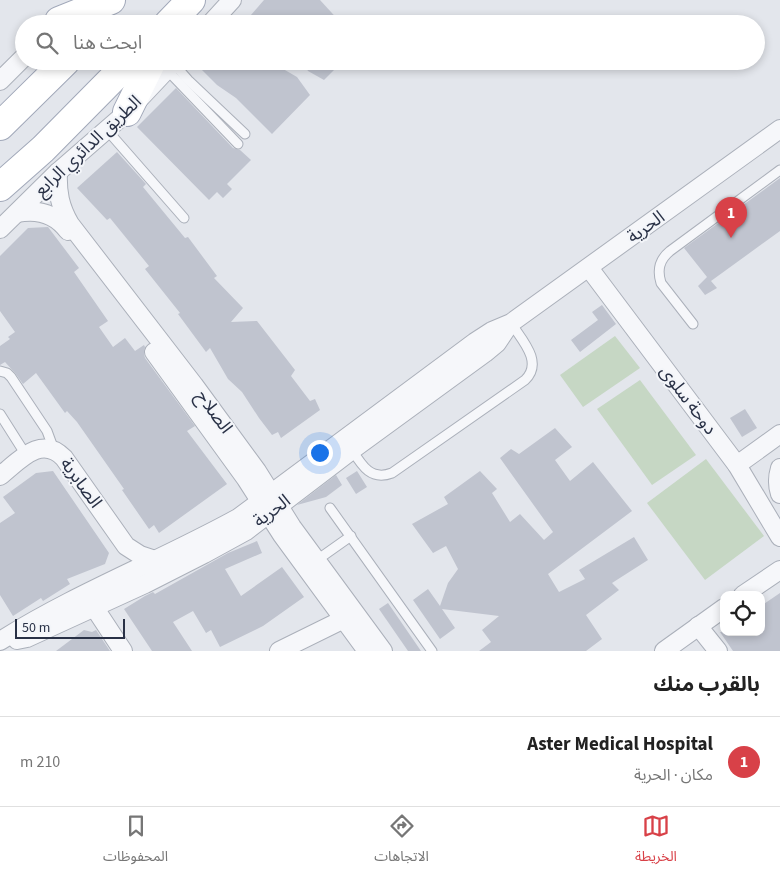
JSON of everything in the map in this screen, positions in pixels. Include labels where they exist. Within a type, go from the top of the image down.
[{"type":"main road","points":[[63,15],[112,0]]},
{"type":"main road","points":[[112,15],[126,0]]},
{"type":"main road","points":[[0,126],[57,70]]},
{"type":"main road","name":"الطريق الدائري الرابع","points":[[0,187],[43,149],[121,70]]},
{"type":"main road","points":[[126,112],[162,70]]},
{"type":"street","points":[[218,15],[232,0]]},
{"type":"street","points":[[1,80],[15,66]]},
{"type":"street","name":"الطريق الدائري الرابع","points":[[0,229],[58,172],[126,112]]},
{"type":"street","name":"الحرية","points":[[0,645],[27,638],[94,607],[204,554],[246,531],[270,503],[475,342],[492,331],[511,323],[780,130]]},
{"type":"street","name":"الصلاح","points":[[58,172],[57,185],[63,212],[83,247]]},
{"type":"street","name":"الصلاح","points":[[16,213],[38,211],[57,219],[83,247],[270,503],[317,560],[383,651]]},
{"type":"street","name":"دوحة سلوى","points":[[589,268],[737,465],[780,537]]},
{"type":"street","name":"الحرية","points":[[0,641],[119,577],[198,540],[270,503],[352,450],[485,353],[502,336],[511,323]]},
{"type":"street","points":[[737,465],[780,434]]},
{"type":"street","name":"الصابرية","points":[[0,476],[26,455],[39,448],[54,450],[64,458],[126,546],[140,555],[156,560]]},
{"type":"street","points":[[780,468],[778,476],[780,494]]},
{"type":"street","name":"الصلاح","points":[[270,503],[344,619],[367,651]]},
{"type":"street","points":[[119,577],[125,563],[126,546]]},
{"type":"street","points":[[750,591],[780,570]]},
{"type":"street","points":[[94,607],[124,651]]},
{"type":"street","points":[[664,651],[720,611]]},
{"type":"street","points":[[279,651],[344,619]]},
{"type":"street","points":[[698,626],[718,651]]},
{"type":"lane","points":[[172,70],[238,144]]},
{"type":"lane","points":[[175,70],[245,134]]},
{"type":"lane","points":[[107,130],[184,218]]},
{"type":"lane","points":[[693,324],[661,283],[659,276],[660,262],[670,251],[780,170]]},
{"type":"lane","points":[[352,450],[365,470],[370,473],[381,476],[392,473],[525,380],[532,371],[533,360],[511,323]]},
{"type":"lane","points":[[0,371],[12,377],[47,431],[54,450]]},
{"type":"lane","points":[[0,414],[26,455]]},
{"type":"lane","points":[[330,508],[432,651]]},
{"type":"lane","points":[[317,560],[351,536]]},
{"type":"green space","points":[[615,336],[640,368],[583,407],[560,375]]},
{"type":"green space","points":[[640,380],[696,455],[652,485],[597,409]]},
{"type":"green space","points":[[706,459],[764,536],[705,580],[647,503]]},
{"type":"building","points":[[264,0],[320,0],[334,15],[251,15]]},
{"type":"building","points":[[202,70],[285,70],[297,77],[310,95],[272,134],[236,98],[217,85]]},
{"type":"building","points":[[307,70],[334,70],[324,80]]},
{"type":"building","points":[[176,88],[233,148],[240,150],[251,160],[227,184],[232,189],[223,198],[217,192],[209,200],[137,127]]},
{"type":"building","points":[[117,152],[146,184],[143,187],[185,238],[188,237],[217,276],[214,278],[243,308],[231,322],[257,321],[295,370],[291,376],[310,401],[315,399],[320,410],[281,438],[278,432],[272,435],[242,392],[228,379],[210,348],[206,352],[178,314],[180,313],[145,269],[149,266],[110,218],[107,220],[77,188]]},
{"type":"building","points":[[780,178],[780,231],[711,281],[717,288],[705,295],[698,286],[707,277],[684,248]]},
{"type":"building","points":[[48,227],[79,268],[74,272],[108,321],[99,327],[113,347],[125,338],[135,351],[144,345],[145,358],[195,426],[187,431],[227,484],[159,533],[154,525],[149,529],[122,490],[124,489],[77,422],[67,411],[65,413],[36,373],[23,384],[5,362],[0,365],[0,346],[10,339],[8,337],[15,332],[0,311],[0,256],[28,228]]},
{"type":"building","points":[[602,305],[616,324],[580,352],[571,340],[598,320],[592,312]]},
{"type":"building","points":[[745,409],[757,428],[742,437],[730,418]]},
{"type":"building","points":[[555,428],[572,447],[555,460],[570,481],[593,462],[632,511],[548,574],[559,592],[585,579],[579,570],[634,537],[648,560],[612,583],[619,590],[586,615],[602,639],[586,651],[479,651],[491,642],[482,630],[499,616],[442,609],[455,628],[440,639],[413,600],[428,589],[440,606],[448,583],[458,569],[446,546],[433,553],[412,524],[448,504],[444,497],[480,471],[497,489],[492,493],[510,522],[520,514],[544,540],[553,532],[500,458],[511,449],[519,454]]},
{"type":"building","points":[[53,471],[109,553],[105,564],[67,579],[70,584],[43,601],[41,598],[13,616],[0,595],[0,523],[15,513],[3,497],[36,473]]},
{"type":"building","points":[[357,471],[367,487],[356,494],[346,478]]},
{"type":"building","points":[[336,475],[342,485],[326,497],[297,505]]},
{"type":"building","points":[[257,541],[262,553],[225,569],[241,596],[282,567],[304,597],[263,626],[220,647],[211,630],[206,633],[193,611],[173,622],[192,651],[152,651],[124,609],[228,553]]},
{"type":"building","points":[[780,593],[780,651],[733,651],[723,636],[765,636],[765,603]]},
{"type":"building","points":[[388,603],[421,651],[408,651],[379,609]]},
{"type":"building","points":[[84,630],[92,632],[96,630],[110,651],[56,651]]},
{"type":"place","name":"Aster Medical Hospital","points":[[731,238]]}]
